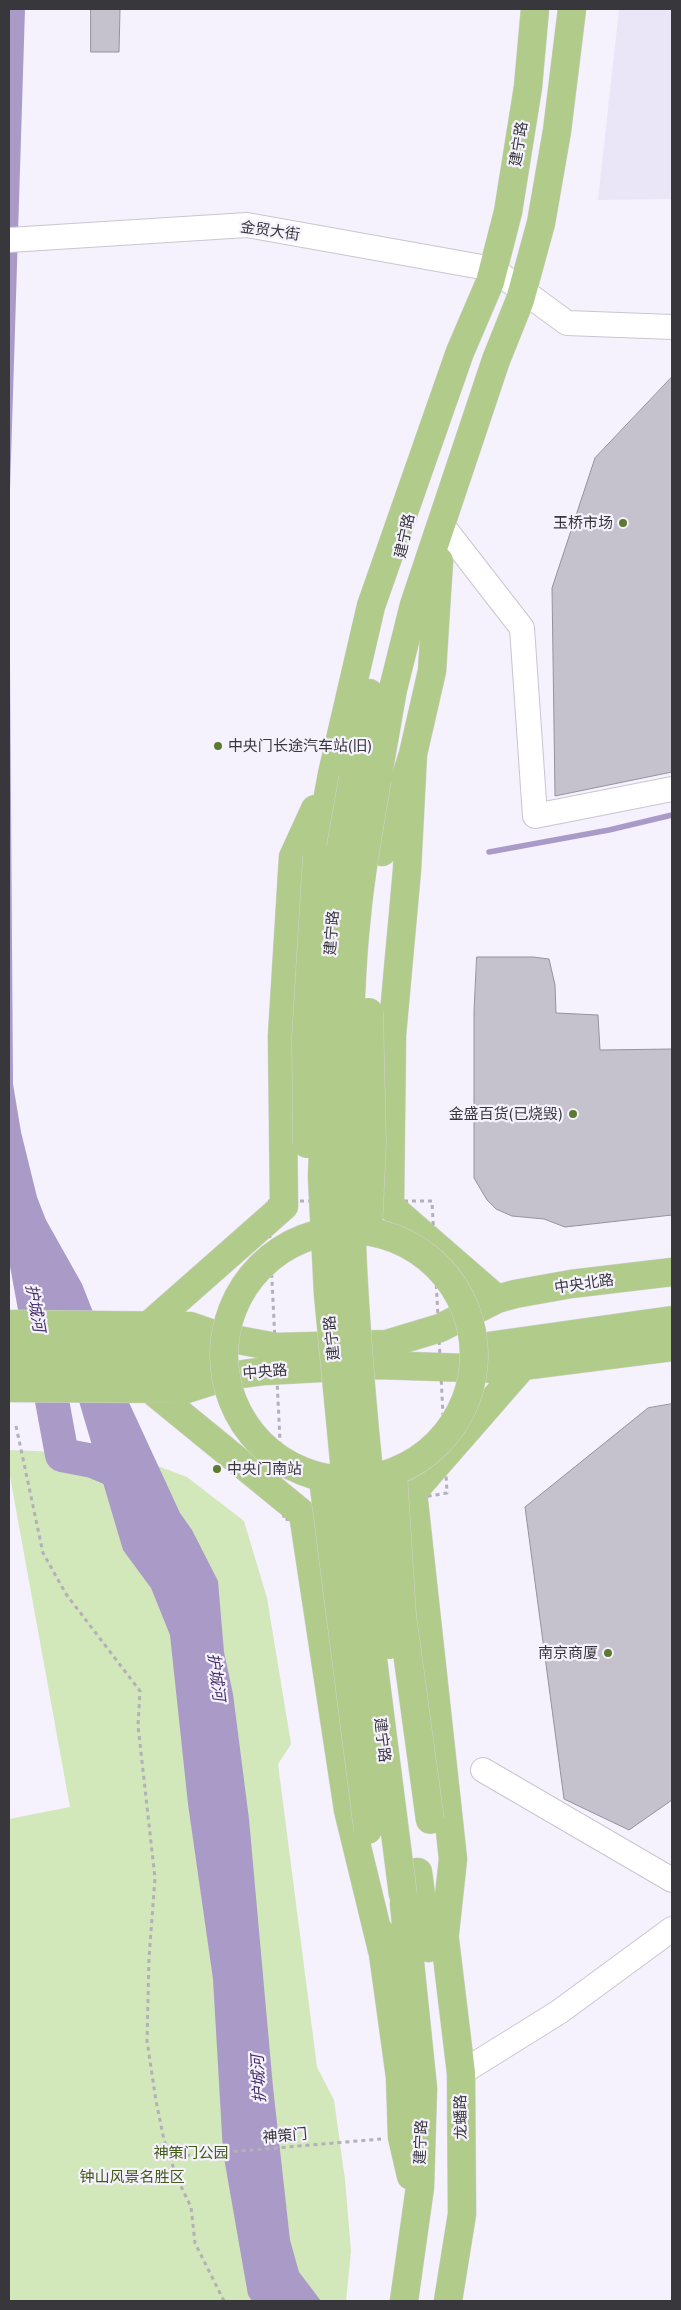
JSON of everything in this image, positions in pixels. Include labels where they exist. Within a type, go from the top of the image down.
[{"type":"main road","name":"建宁路","points":[[430,2301],[446,2218],[434,2092],[403,1895],[370,1636],[347,1492],[328,1294],[322,1177],[331,937],[339,857],[386,612],[407,536],[416,474],[493,269],[508,212],[528,87],[535,9]]},
{"type":"main road","points":[[368,1230],[372,1143],[368,1029],[374,914],[382,852],[413,754],[432,671],[442,525],[496,360],[523,289],[542,223],[557,130],[572,9]]},
{"type":"main road","name":"建宁路","points":[[354,777],[393,689],[414,605],[442,525]]},
{"type":"main road","points":[[413,754],[407,870],[392,1035],[390,1206],[496,1299]]},
{"type":"main road","points":[[314,1234],[305,1120],[309,954],[317,856],[354,777]]},
{"type":"main road","points":[[149,1325],[284,1206],[282,1036],[293,856],[354,777]]},
{"type":"main road","points":[[341,1229],[368,1230],[401,1240],[430,1259],[453,1285],[468,1315],[474,1348],[470,1388],[454,1424],[427,1454],[393,1473],[358,1481],[323,1479],[286,1465],[256,1440],[234,1407],[224,1357],[232,1309],[251,1276],[279,1250],[314,1234],[341,1229]]},
{"type":"main road","name":"中央北路","points":[[496,1299],[571,1284],[668,1285]]},
{"type":"main road","points":[[468,1315],[668,1285]]},
{"type":"main road","name":"中央路","points":[[9,1324],[190,1326],[222,1337],[276,1347],[387,1344],[440,1328],[496,1299]]},
{"type":"main road","points":[[474,1348],[670,1329]]},
{"type":"main road","points":[[445,1933],[453,1859],[413,1492],[522,1366],[670,1329]]},
{"type":"main road","points":[[9,1346],[224,1357]]},
{"type":"main road","points":[[9,1367],[224,1357]]},
{"type":"main road","name":"中央路","points":[[9,1388],[187,1388],[228,1376],[265,1371],[377,1365],[499,1369],[522,1366]]},
{"type":"main road","points":[[150,1389],[303,1514],[348,1810],[382,1950]]},
{"type":"main road","points":[[393,1473],[402,1615],[445,1933]]},
{"type":"main road","points":[[323,1479],[382,1950],[400,2077],[402,2137],[418,2205],[404,2301]]},
{"type":"main road","name":"龙蟠路","points":[[445,1933],[461,2074],[462,2214],[448,2301]]},
{"type":"main road","name":"建宁路","points":[[418,2205],[434,2092]]},
{"type":"street","name":"金贸大街","points":[[9,240],[247,225],[493,269],[523,289],[567,323],[672,327]]},
{"type":"street","points":[[442,525],[522,628],[535,816],[672,789]]},
{"type":"street","points":[[483,1770],[672,1880]]},
{"type":"street","points":[[461,2074],[559,2012],[672,1929]]},
{"type":"path","points":[[16,1426],[43,1554],[66,1594],[140,1692],[138,1726],[154,1878],[149,1958],[148,2041],[156,2101],[170,2157],[177,2178],[191,2207],[195,2243],[224,2301]]},
{"type":"path","name":"神策门","points":[[170,2157],[402,2137]]},
{"type":"shaded area","points":[[619,9],[672,9],[672,199],[598,200]]},
{"type":"green space","name":"神策门公园","points":[[67,1445],[79,1453],[111,1454],[150,1463],[187,1477],[244,1521],[267,1598],[291,1744],[278,1764],[317,2067],[334,2100],[345,2180],[351,2251],[346,2301],[9,2301],[9,1819],[70,1807],[9,1471],[9,1450],[58,1452]]},
{"type":"water","points":[[9,9],[25,9],[9,522]]},
{"type":"water","points":[[9,522],[13,1084],[21,1132],[37,1197],[46,1220],[82,1284],[126,1396],[180,1513],[192,1530],[218,1581],[224,1652],[233,1694],[249,1819],[273,2087],[290,2240],[299,2272],[321,2301],[252,2301],[248,2295],[223,2152],[213,1979],[188,1804],[170,1635],[151,1588],[123,1550],[78,1398],[9,1248]]},
{"type":"building","points":[[91,9],[120,9],[119,52],[91,52]]},
{"type":"building","name":"玉桥市场","points":[[672,377],[672,772],[555,796],[552,588],[595,458]]},
{"type":"building","name":"金盛百货(已烧毁)","points":[[477,957],[533,957],[549,959],[555,985],[556,1013],[598,1015],[600,1050],[672,1049],[672,1215],[565,1227],[544,1219],[512,1216],[496,1209],[487,1200],[474,1178],[474,1011]]},
{"type":"building","name":"南京商厦","points":[[672,1404],[672,1800],[629,1830],[564,1799],[525,1507],[648,1408]]},
{"type":"waterway","points":[[489,852],[609,830],[672,815]]},
{"type":"waterway","name":"护城河","points":[[25,1254],[62,1455],[93,1461],[141,1481]]},
{"type":"place","name":"玉桥市场","points":[[623,523]]},
{"type":"place","name":"中央门长途汽车站(旧)","points":[[218,746]]},
{"type":"place","name":"金盛百货(已烧毁)","points":[[573,1114]]},
{"type":"place","name":"中央门南站","points":[[217,1469]]},
{"type":"place","name":"南京商厦","points":[[608,1653]]},
{"type":"park label","name":"钟山风景名胜区","points":[[132,2177]]}]
